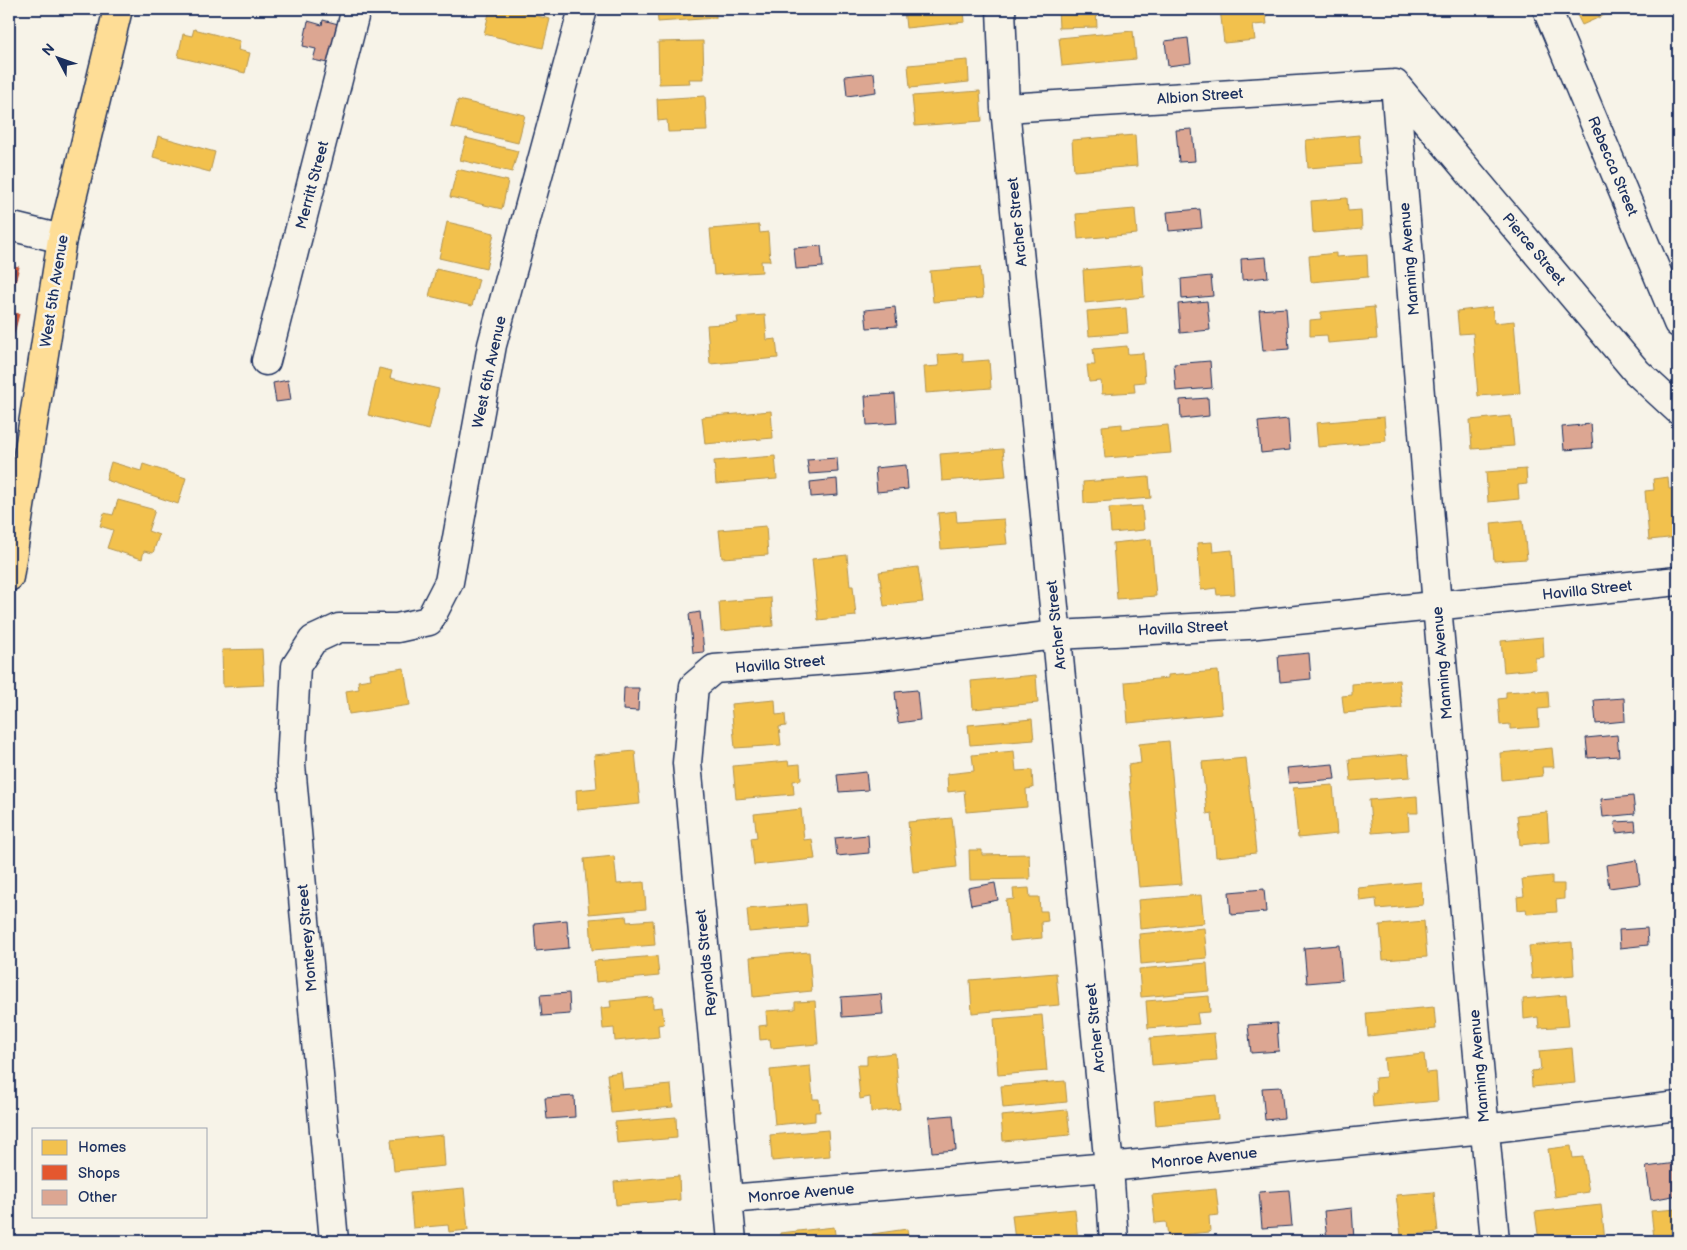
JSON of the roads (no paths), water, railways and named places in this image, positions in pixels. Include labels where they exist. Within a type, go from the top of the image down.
[{"type":"main road","name":"West 5th Avenue","points":[[9,577],[62,238],[118,9]]},
{"type":"street","name":"Merritt Street","points":[[266,361],[356,9]]},
{"type":"street","name":"West 6th Avenue","points":[[313,640],[339,628],[397,628],[429,621],[449,582],[492,345],[583,9]]},
{"type":"street","name":"Archer Street","points":[[1002,9],[1006,108],[1109,1167],[1114,1241]]},
{"type":"street","name":"Rebecca Street","points":[[1547,9],[1678,323]]},
{"type":"street","name":"Albion Street","points":[[1006,108],[1395,84]]},
{"type":"street","name":"Pierce Street","points":[[1395,84],[1637,372],[1678,410]]},
{"type":"street","name":"Manning Avenue","points":[[1395,84],[1437,606],[1495,1241]]},
{"type":"street","points":[[9,226],[62,238]]},
{"type":"street","name":"Havilla Street","points":[[694,686],[714,669],[868,657],[1057,635],[1248,624],[1678,581]]},
{"type":"street","name":"Monterey Street","points":[[313,640],[296,666],[291,765],[334,1241]]},
{"type":"street","name":"Reynolds Street","points":[[694,686],[686,763],[732,1241]]},
{"type":"street","name":"Monroe Avenue","points":[[729,1199],[1109,1167],[1484,1129],[1678,1106]]}]
